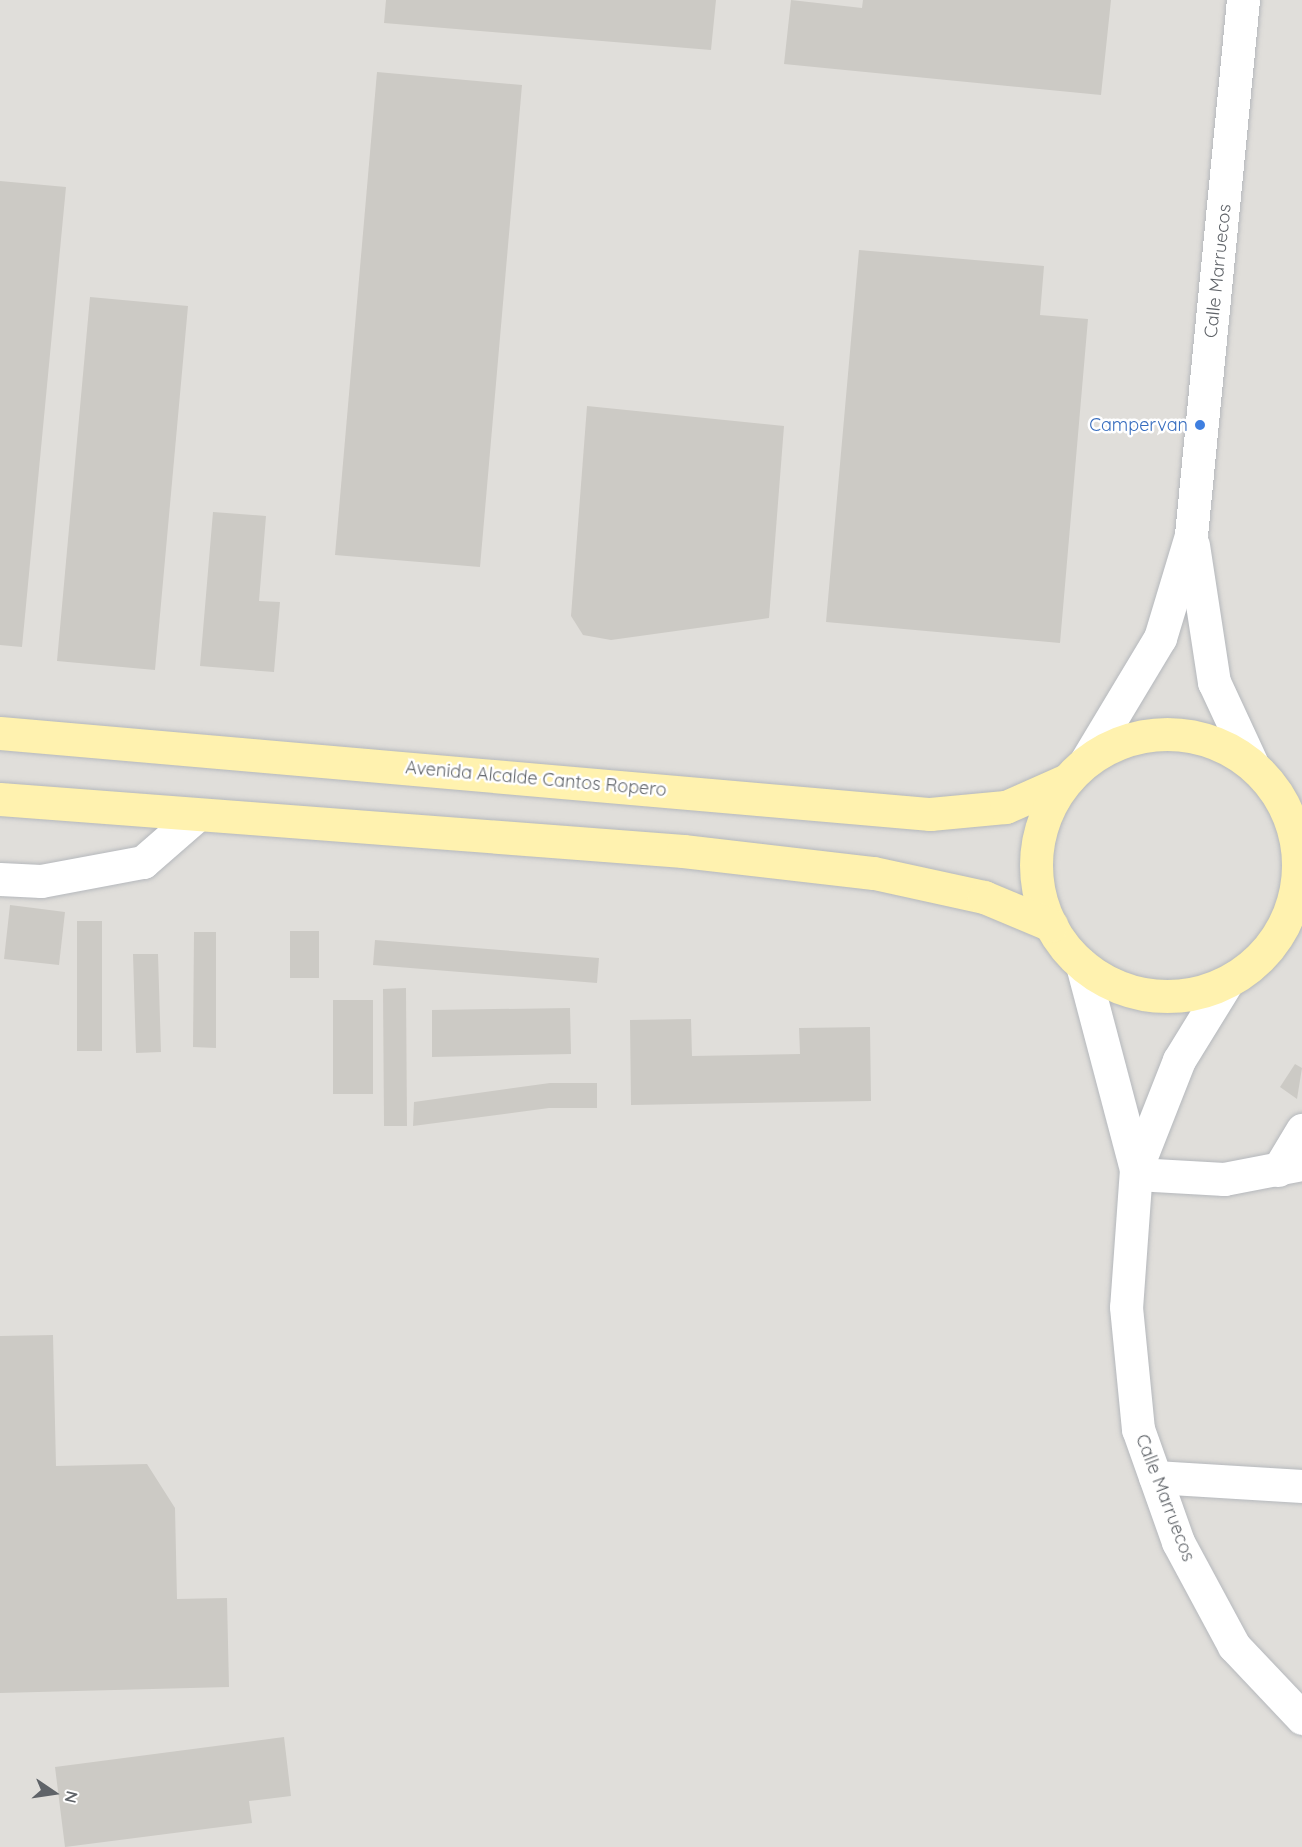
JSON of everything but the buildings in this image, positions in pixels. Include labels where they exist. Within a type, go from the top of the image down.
[{"type":"main road","name":"Avenida Alcalde Cantos Ropero","points":[[0,733],[930,814],[1006,807],[1077,770],[1125,740],[1170,732],[1214,741],[1252,764]]},
{"type":"main road","points":[[1252,764],[1293,808],[1296,841],[1298,880],[1288,917],[1268,950]]},
{"type":"main road","points":[[1077,770],[1047,812],[1037,850],[1038,888],[1051,925],[1082,966],[1115,986],[1152,996],[1191,994],[1227,982],[1268,950],[1302,930]]},
{"type":"main road","points":[[0,799],[196,816],[683,851],[874,873],[984,897],[1051,925]]},
{"type":"street","name":"Calle Marruecos","points":[[1077,770],[1160,638],[1191,535],[1246,2]]},
{"type":"street","name":"Calle Marruecos","points":[[1191,535],[1214,682],[1252,764]]},
{"type":"street","points":[[0,879],[41,882],[143,862],[196,816]]},
{"type":"street","name":"Calle Marruecos","points":[[1082,966],[1136,1171]]},
{"type":"street","name":"Calle Marruecos","points":[[1227,982],[1179,1060],[1136,1171],[1126,1307],[1138,1429],[1178,1542],[1234,1646],[1302,1718]]},
{"type":"street","points":[[1136,1171],[1224,1179],[1290,1167],[1302,1130]]},
{"type":"street","points":[[1155,1477],[1302,1486]]},
{"type":"shaded area","points":[[0,0],[1302,0],[1302,1847],[0,1847]]},
{"type":"place","name":"Campervan","points":[[1200,425]]}]
